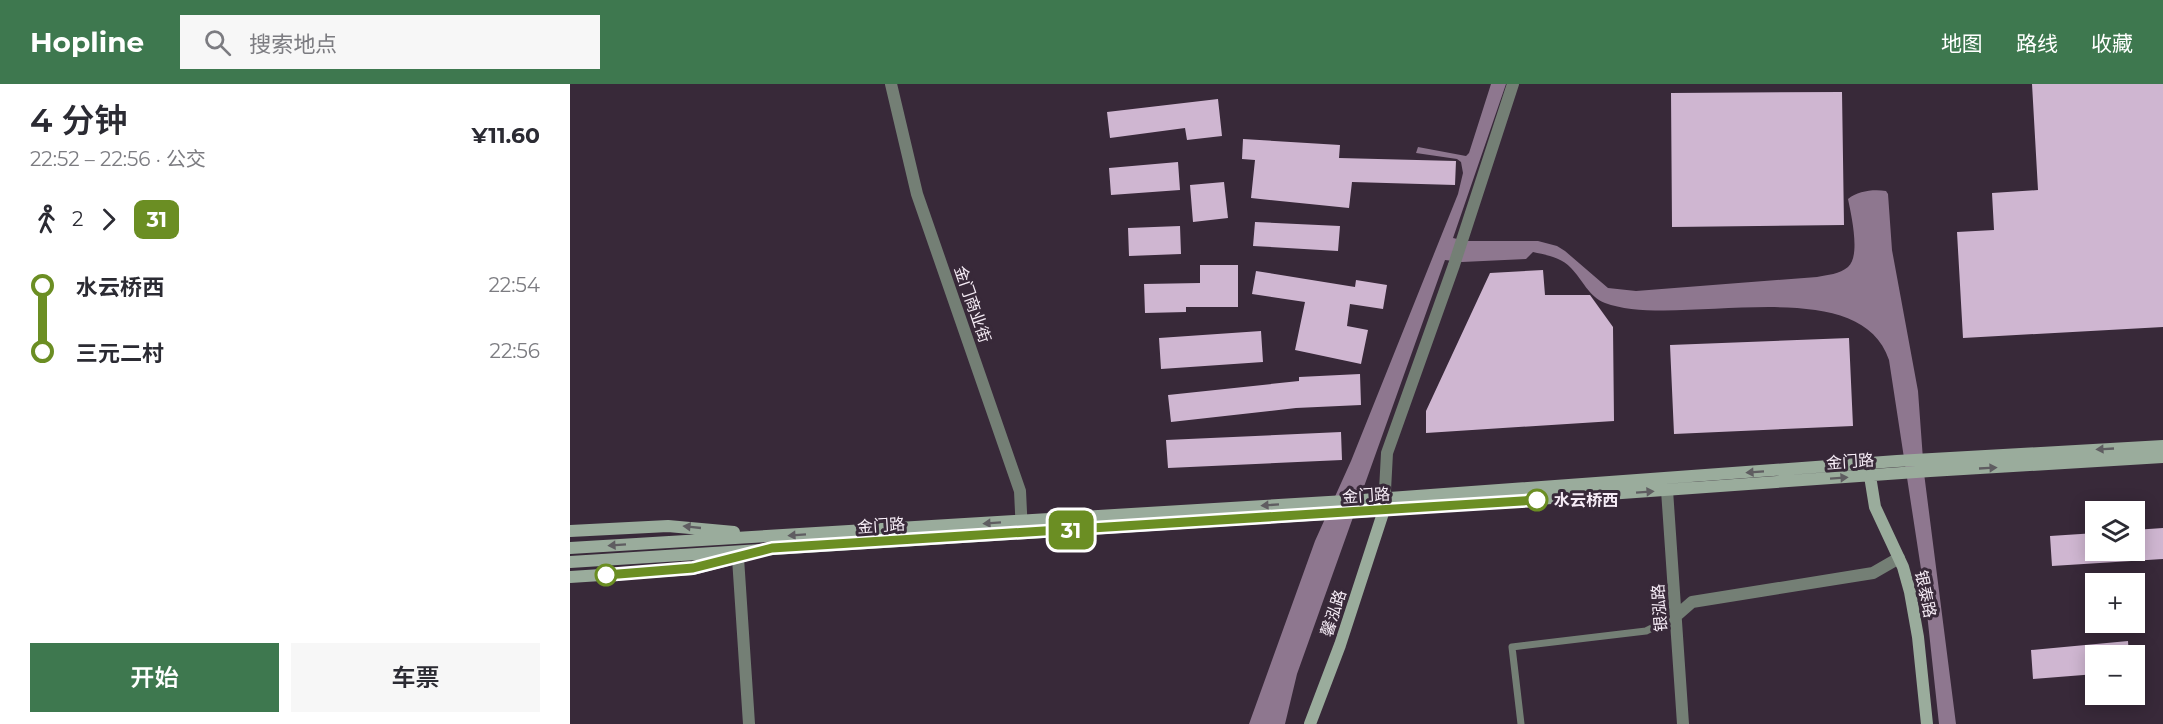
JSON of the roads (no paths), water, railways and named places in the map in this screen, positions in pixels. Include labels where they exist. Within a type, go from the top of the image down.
[{"type":"main road","name":"金门路","points":[[570,548],[664,542],[772,542],[1022,527],[1356,512],[1384,504],[1898,468],[2163,446]]},
{"type":"main road","name":"金门路","points":[[1930,465],[2163,457]]},
{"type":"main road","name":"金门路","points":[[1022,527],[1329,501],[1362,500],[1384,504],[1667,490],[1870,476],[1898,468]]},
{"type":"main road","name":"银泰路","points":[[1870,476],[1875,507],[1907,580],[1915,615],[1927,724]]},
{"type":"main road","name":"馨泓路","points":[[1310,724],[1340,645],[1384,504]]},
{"type":"main road","points":[[570,531],[668,526],[772,542]]},
{"type":"main road","name":"金门路","points":[[570,562],[664,556],[772,542]]},
{"type":"main road","points":[[570,577],[693,568],[738,558],[772,542]]},
{"type":"street","name":"金门商业街","points":[[891,84],[917,194],[1020,491],[1022,527]]},
{"type":"street","points":[[1384,504],[1387,453],[1454,265],[1513,84]]},
{"type":"street","name":"银泓路","points":[[1667,490],[1683,724]]},
{"type":"street","points":[[738,558],[749,724]]},
{"type":"street","points":[[1676,616],[1692,602],[1873,573],[1899,558]]},
{"type":"lane","points":[[1521,724],[1512,647],[1646,631],[1676,616]]},
{"type":"place","name":"水云桥西","points":[[1537,500]]}]
